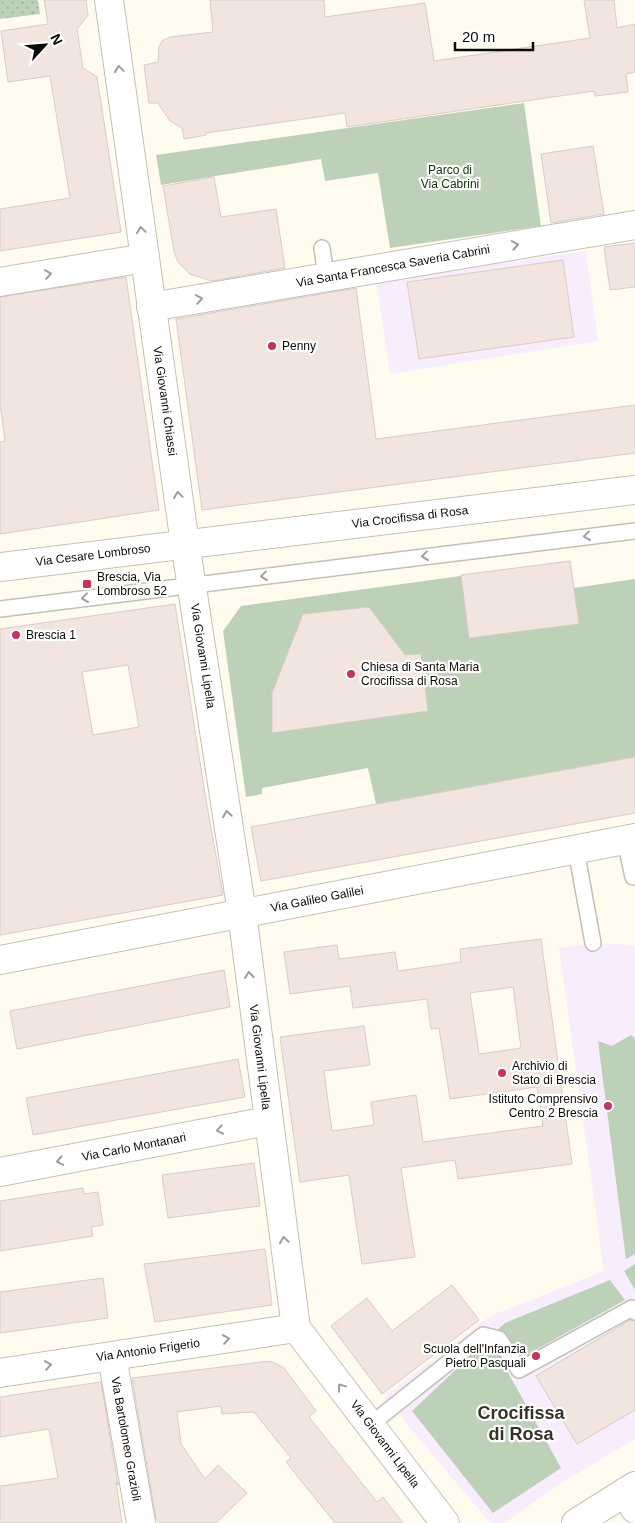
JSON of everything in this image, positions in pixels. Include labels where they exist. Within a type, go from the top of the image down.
[{"type":"street","name":"Via Giovanni Chiassi","points":[[109,0],[185,543]]},
{"type":"street","name":"Via Santa Francesca Saveria Cabrini","points":[[151,307],[635,225]]},
{"type":"street","points":[[0,282],[145,258]]},
{"type":"street","name":"Via Crocifissa di Rosa","points":[[185,543],[635,490]]},
{"type":"street","name":"Via Cesare Lombroso","points":[[0,567],[185,543]]},
{"type":"street","name":"Via Giovanni Lipella","points":[[185,543],[242,913],[296,1328],[445,1523]]},
{"type":"street","name":"Via Galileo Galilei","points":[[0,960],[630,839]]},
{"type":"street","name":"Via Carlo Montanari","points":[[0,1172],[268,1121]]},
{"type":"street","name":"Via Antonio Frigerio","points":[[0,1373],[296,1328]]},
{"type":"street","name":"Via Bartolomeo Grazioli","points":[[112,1356],[141,1523]]},
{"type":"street","points":[[576,1523],[632,1496]]},
{"type":"lane","points":[[322,248],[326,277]]},
{"type":"lane","points":[[0,609],[635,531]]},
{"type":"lane","points":[[630,839],[633,877]]},
{"type":"lane","points":[[576,850],[593,944]]},
{"type":"lane","points":[[370,1425],[483,1335],[499,1339],[519,1370],[632,1308],[635,1312]]},
{"type":"shaded area","points":[[586,251],[598,341],[390,374],[376,279]]},
{"type":"shaded area","name":"Scuola dell'Infanzia Pietro Pasquali","points":[[593,943],[635,945],[635,1264],[624,1271],[635,1290],[635,1439],[555,1487],[505,1523],[490,1523],[384,1397],[490,1316],[604,1271],[559,948]]},
{"type":"green space","points":[[0,0],[38,0],[40,14],[0,19]]},
{"type":"green space","name":"Parco di Via Cabrini","points":[[524,103],[541,226],[390,248],[378,173],[325,181],[321,159],[161,185],[156,155]]},
{"type":"green space","points":[[570,561],[574,588],[635,579],[635,757],[376,804],[368,768],[262,788],[262,794],[246,797],[223,631],[241,606]]},
{"type":"green space","points":[[631,1035],[635,1039],[635,1254],[626,1259],[598,1041],[612,1046]]},
{"type":"green space","points":[[635,1264],[635,1290],[624,1271]]},
{"type":"green space","points":[[610,1280],[625,1300],[505,1367],[561,1468],[493,1513],[412,1411],[505,1323]]},
{"type":"building","points":[[44,0],[86,0],[88,15],[77,29],[83,68],[97,77],[121,232],[0,251],[0,209],[70,198],[50,76],[8,82],[1,31],[48,24]]},
{"type":"building","points":[[210,0],[324,0],[325,17],[425,3],[434,61],[590,38],[584,0],[614,0],[617,28],[635,24],[635,72],[626,74],[628,92],[595,96],[594,91],[347,127],[345,113],[206,133],[206,135],[184,139],[182,128],[170,121],[158,103],[149,103],[144,65],[158,62],[159,47],[162,41],[170,37],[213,32]]},
{"type":"building","points":[[593,146],[604,214],[551,223],[541,154]]},
{"type":"building","points":[[214,177],[221,217],[276,209],[285,268],[212,281],[190,274],[178,262],[174,252],[163,186]]},
{"type":"building","points":[[635,243],[635,287],[610,290],[604,247]]},
{"type":"building","points":[[563,260],[574,337],[419,359],[407,282]]},
{"type":"building","points":[[126,277],[159,510],[0,534],[0,442],[5,441],[0,404],[0,297]]},
{"type":"building","points":[[356,288],[376,439],[635,405],[635,453],[202,510],[176,319]]},
{"type":"building","points":[[570,561],[579,624],[469,638],[461,575]]},
{"type":"building","points":[[175,604],[223,895],[0,935],[0,629]],"holes":[[[128,665],[139,727],[93,735],[82,672]]]},
{"type":"building","name":"Chiesa di Santa Maria Crocifissa di Rosa","points":[[369,607],[405,655],[421,654],[428,711],[272,733],[272,693],[303,614]]},
{"type":"building","points":[[635,757],[635,813],[261,881],[251,827]]},
{"type":"building","points":[[541,939],[572,1164],[458,1179],[455,1160],[401,1168],[415,1257],[362,1264],[349,1175],[300,1182],[280,1037],[364,1026],[370,1065],[324,1071],[332,1131],[374,1125],[371,1102],[416,1095],[423,1142],[543,1126],[537,1087],[450,1099],[439,1028],[431,1029],[427,999],[353,1008],[350,986],[290,994],[284,952],[337,945],[339,959],[395,952],[398,971],[461,962],[460,949]],"holes":[[[513,987],[521,1048],[479,1054],[470,993]]]},
{"type":"building","points":[[224,970],[230,1007],[17,1049],[10,1011]]},
{"type":"building","points":[[238,1059],[245,1097],[33,1135],[26,1098]]},
{"type":"building","points":[[254,1163],[260,1206],[168,1218],[162,1175]]},
{"type":"building","points":[[83,1188],[84,1194],[98,1192],[103,1225],[91,1227],[93,1236],[0,1251],[0,1201]]},
{"type":"building","points":[[265,1249],[272,1305],[155,1322],[144,1264]]},
{"type":"building","points":[[103,1278],[108,1318],[0,1333],[0,1292]]},
{"type":"building","points":[[452,1285],[479,1320],[382,1394],[331,1326],[367,1298],[392,1331]]},
{"type":"building","points":[[630,1320],[635,1321],[635,1410],[577,1444],[536,1376]]},
{"type":"building","points":[[270,1361],[284,1368],[316,1411],[309,1417],[377,1502],[383,1497],[403,1523],[335,1523],[286,1462],[291,1458],[254,1412],[222,1414],[221,1406],[177,1412],[181,1444],[205,1479],[218,1465],[247,1493],[216,1523],[160,1523],[156,1519],[132,1378]]},
{"type":"building","points":[[101,1382],[118,1485],[116,1482],[122,1523],[0,1523],[0,1486],[58,1478],[49,1429],[0,1437],[0,1397]]},
{"type":"place","name":"Penny","points":[[272,346]]},
{"type":"place","name":"Brescia, Via Lombroso 52","points":[[87,584]]},
{"type":"place","name":"Brescia 1","points":[[16,635]]},
{"type":"place","name":"Chiesa di Santa Maria Crocifissa di Rosa","points":[[351,674]]},
{"type":"place","name":"Archivio di Stato di Brescia","points":[[502,1073]]},
{"type":"place","name":"Istituto Comprensivo Centro 2 Brescia","points":[[608,1106]]},
{"type":"place","name":"Scuola dell'Infanzia Pietro Pasquali","points":[[536,1356]]},
{"type":"district","name":"Crocifissa di Rosa","points":[[521,1424]]}]
